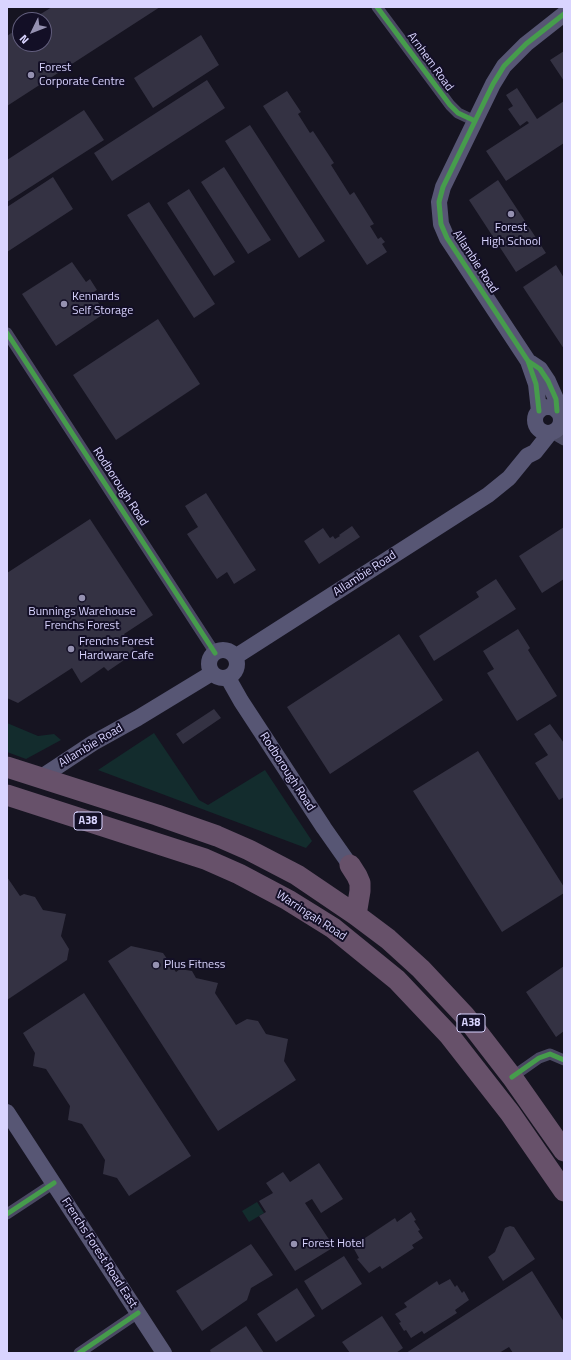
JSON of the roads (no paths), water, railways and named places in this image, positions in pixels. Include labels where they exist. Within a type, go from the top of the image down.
[{"type":"highway","name":"A38","points":[[7,767],[158,815],[216,836],[249,850],[297,875],[356,915],[388,939],[421,969],[465,1016],[512,1077],[564,1151]]},
{"type":"highway","name":"Allambie Road","points":[[8,799],[40,778]]},
{"type":"highway","name":"Warringah Road","points":[[8,799],[205,859],[239,874],[288,900],[333,928],[397,980],[449,1035],[510,1112],[564,1191]]},
{"type":"highway","points":[[350,865],[360,883],[356,915]]},
{"type":"main road","name":"Allambie Road","points":[[235,657],[488,495],[509,478],[527,456],[535,452],[548,429],[528,361],[447,238],[441,224],[439,210],[440,193],[499,74],[510,59],[530,40],[564,14]]},
{"type":"main road","name":"Allambie Road","points":[[528,361],[540,369],[548,381],[556,399],[560,414]]},
{"type":"main road","points":[[546,407],[550,407],[560,414],[561,418],[560,426],[548,429],[546,407]]},
{"type":"main road","points":[[219,651],[228,651],[235,657],[236,669],[228,678],[219,678],[212,673],[209,664],[215,653],[219,651]]},
{"type":"main road","name":"Allambie Road","points":[[40,778],[93,743],[138,718],[212,673]]},
{"type":"main road","name":"Rodborough Road","points":[[228,678],[241,701],[350,865]]},
{"type":"main road","name":"Frenchs Forest Road East","points":[[7,1112],[164,1353]]},
{"type":"street","name":"Arnhem Road","points":[[377,7],[450,105],[458,113],[475,121]]},
{"type":"street","name":"Rodborough Road","points":[[7,333],[215,653]]},
{"type":"street","points":[[512,1077],[539,1058],[550,1054],[564,1060]]},
{"type":"street","points":[[7,1214],[54,1183]]},
{"type":"street","points":[[79,1353],[138,1313]]},
{"type":"place","name":"Forest Corporate Centre","points":[[31,75]]},
{"type":"place","name":"Forest High School","points":[[511,214]]},
{"type":"place","name":"Kennards Self Storage","points":[[64,304]]},
{"type":"place","name":"Bunnings Warehouse Frenchs Forest","points":[[82,598]]},
{"type":"place","name":"Frenchs Forest Hardware Cafe","points":[[71,649]]},
{"type":"place","name":"Plus Fitness","points":[[156,965]]},
{"type":"place","name":"Forest Hotel","points":[[294,1244]]}]
